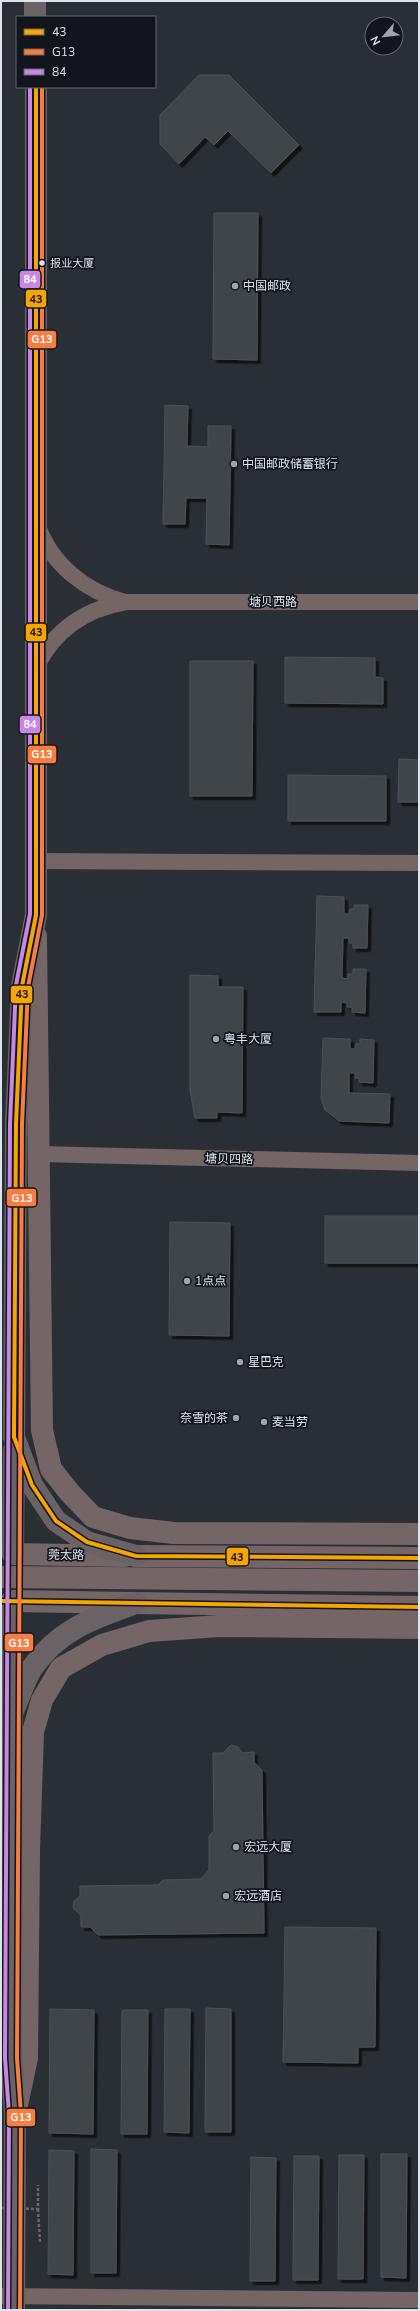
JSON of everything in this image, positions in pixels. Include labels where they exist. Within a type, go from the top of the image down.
[{"type":"highway","points":[[35,1],[35,16]]},
{"type":"highway","points":[[10,2301],[15,2114],[11,2058],[12,1713],[7,1601],[7,1553],[14,1437],[16,1124],[22,986],[36,915],[36,88]]},
{"type":"highway","points":[[14,1437],[32,1485],[56,1521],[87,1542],[136,1556]]},
{"type":"highway","points":[[12,1713],[32,1669],[62,1635],[93,1619],[136,1603]]},
{"type":"main road","points":[[15,2114],[27,2058],[29,1850],[33,1732],[42,1700],[61,1668],[87,1646],[104,1617],[112,1583],[108,1549],[97,1524],[94,1518],[70,1493],[51,1469],[42,1430],[36,915]]},
{"type":"main road","points":[[1,1472],[39,1476],[70,1493],[93,1516],[130,1528],[174,1532],[419,1534]]},
{"type":"main road","name":"莞太路","points":[[7,1553],[136,1556],[419,1558]]},
{"type":"main road","points":[[1,1577],[419,1581]]},
{"type":"main road","points":[[7,1601],[419,1607]]},
{"type":"main road","points":[[1,1682],[28,1681],[61,1668],[102,1645],[149,1631],[219,1626],[419,1628]]},
{"type":"street","points":[[36,519],[48,547],[67,571],[89,588],[126,602]]},
{"type":"street","points":[[35,669],[50,643],[72,622],[98,608],[126,602]]},
{"type":"street","name":"塘贝西路","points":[[126,602],[419,602]]},
{"type":"street","points":[[35,861],[419,864]]},
{"type":"street","name":"塘贝四路","points":[[39,1154],[419,1163]]},
{"type":"street","points":[[10,2301],[348,2305],[419,2300]]},
{"type":"path","points":[[38,2184],[40,2244]]},
{"type":"path","points":[[1,2208],[38,2209]]},
{"type":"building","points":[[199,75],[229,75],[299,145],[271,173],[228,131],[214,145],[205,137],[179,164],[160,144],[160,115]]},
{"type":"building","name":"中国邮政","points":[[214,213],[258,213],[257,360],[213,359]]},
{"type":"building","points":[[165,405],[188,406],[187,446],[208,447],[208,426],[231,426],[229,545],[206,544],[207,498],[186,498],[185,524],[163,524]]},
{"type":"building","points":[[285,657],[375,658],[375,677],[383,678],[383,704],[285,703]]},
{"type":"building","points":[[190,661],[253,661],[252,796],[190,796]]},
{"type":"building","points":[[399,759],[419,760],[419,802],[398,802]]},
{"type":"building","points":[[288,775],[386,776],[386,821],[288,821]]},
{"type":"building","points":[[317,896],[344,897],[344,914],[349,914],[350,909],[354,909],[354,905],[368,905],[367,948],[353,948],[353,943],[349,943],[349,938],[343,938],[342,978],[348,979],[348,974],[353,974],[353,969],[366,969],[365,1013],[352,1012],[352,1007],[347,1007],[347,1003],[341,1002],[341,1012],[314,1012]]},
{"type":"building","name":"粤丰大厦","points":[[190,975],[218,976],[218,987],[243,987],[242,1113],[217,1112],[217,1118],[195,1118],[190,1091]]},
{"type":"building","points":[[323,1038],[350,1039],[350,1049],[355,1049],[356,1044],[360,1044],[360,1039],[374,1040],[373,1083],[359,1082],[359,1078],[355,1078],[355,1073],[349,1073],[349,1093],[390,1094],[389,1123],[339,1121],[325,1110],[321,1098]]},
{"type":"building","points":[[325,1216],[419,1216],[419,1263],[325,1263]]},
{"type":"building","points":[[170,1222],[230,1223],[229,1336],[169,1335]]},
{"type":"building","name":"宏远大厦","points":[[231,1745],[238,1747],[243,1753],[254,1752],[254,1762],[262,1770],[264,1933],[98,1935],[90,1927],[81,1927],[81,1916],[73,1908],[74,1901],[80,1896],[80,1886],[158,1885],[163,1880],[201,1879],[209,1870],[209,1836],[214,1831],[213,1753],[223,1753]]},
{"type":"building","points":[[285,1927],[376,1928],[375,2047],[358,2047],[358,2063],[283,2062]]},
{"type":"building","points":[[206,2008],[231,2009],[231,2132],[205,2132]]},
{"type":"building","points":[[50,2009],[94,2010],[93,2134],[49,2133]]},
{"type":"building","points":[[165,2009],[190,2009],[189,2133],[164,2132]]},
{"type":"building","points":[[122,2010],[148,2010],[147,2134],[121,2134]]},
{"type":"building","points":[[91,2149],[117,2150],[116,2273],[91,2273]]},
{"type":"building","points":[[49,2150],[74,2151],[73,2275],[48,2274]]},
{"type":"building","points":[[381,2154],[407,2154],[406,2278],[381,2277]]},
{"type":"building","points":[[339,2155],[364,2155],[363,2279],[338,2279]]},
{"type":"building","points":[[294,2156],[319,2156],[318,2280],[293,2280]]},
{"type":"building","points":[[251,2157],[276,2158],[275,2281],[250,2281]]},
{"type":"transit line","name":"84","points":[[8,2310],[9,2114],[5,2058],[10,1124],[16,985],[30,914],[30,88]]},
{"type":"transit line","name":"43","points":[[36,88],[36,915],[22,986],[16,1124],[14,1437],[32,1485],[56,1521],[87,1542],[136,1556],[419,1558]]},
{"type":"transit line","name":"G13","points":[[20,2310],[21,2114],[17,2058],[22,1124],[28,987],[42,915],[42,88]]},
{"type":"transit line","name":"43","points":[[1,1601],[419,1607]]},
{"type":"place","name":"报业大厦","points":[[42,263]]},
{"type":"place","name":"中国邮政","points":[[235,286]]},
{"type":"place","name":"中国邮政储蓄银行","points":[[234,464]]},
{"type":"place","name":"粤丰大厦","points":[[216,1039]]},
{"type":"place","name":"1点点","points":[[187,1281]]},
{"type":"place","name":"星巴克","points":[[240,1362]]},
{"type":"place","name":"奈雪的茶","points":[[236,1418]]},
{"type":"place","name":"麦当劳","points":[[264,1422]]},
{"type":"place","name":"宏远大厦","points":[[236,1847]]},
{"type":"place","name":"宏远酒店","points":[[226,1896]]}]
